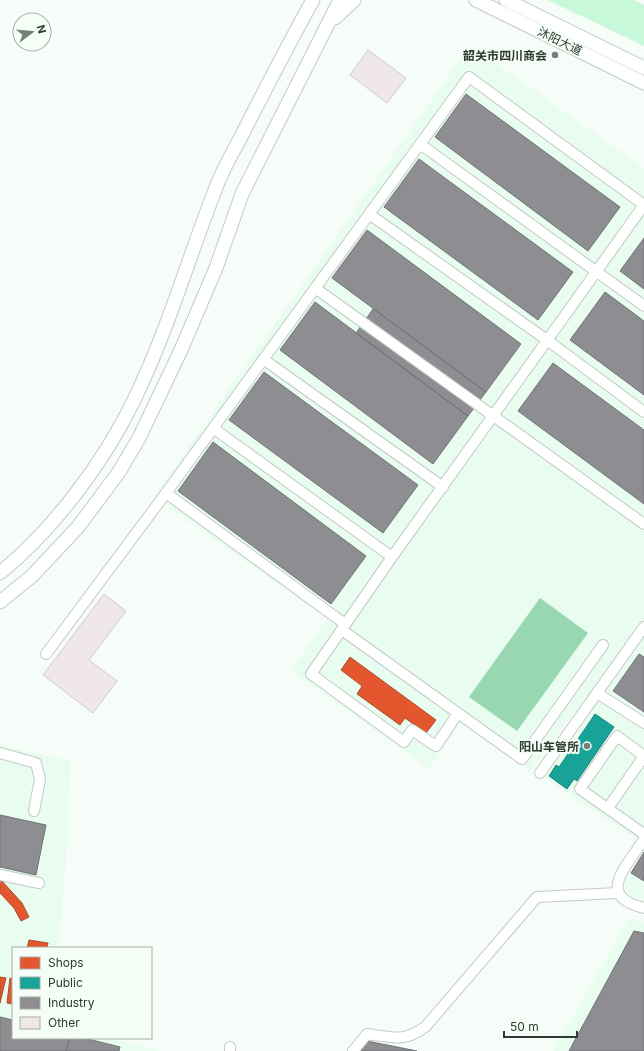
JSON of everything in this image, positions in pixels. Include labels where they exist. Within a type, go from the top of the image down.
[{"type":"main road","points":[[0,573],[32,543],[58,515],[98,462],[119,429],[135,398],[158,344],[217,184],[312,0]]},
{"type":"main road","points":[[0,602],[32,576],[78,527],[119,472],[139,438],[181,350],[216,268],[242,194],[340,0]]},
{"type":"main road","points":[[325,28],[354,0]]},
{"type":"main road","name":"沐阳大道","points":[[476,0],[644,83]]},
{"type":"main road","name":"沐阳大道","points":[[506,0],[644,68]]},
{"type":"street","points":[[46,654],[469,77],[644,205],[392,557],[311,674],[404,742],[412,730],[436,746],[458,713]]},
{"type":"street","points":[[420,144],[644,306]]},
{"type":"street","points":[[369,214],[547,340],[644,412]]},
{"type":"street","points":[[315,288],[644,524]]},
{"type":"street","points":[[263,360],[443,487]]},
{"type":"street","points":[[213,428],[392,557]]},
{"type":"street","points":[[166,492],[458,713],[522,759],[604,645]]},
{"type":"street","points":[[540,773],[644,628]]},
{"type":"street","points":[[597,693],[644,723]]},
{"type":"street","points":[[608,808],[644,756],[616,736],[580,789],[644,834]]},
{"type":"street","points":[[0,753],[36,763],[40,779],[34,811]]},
{"type":"street","points":[[644,839],[618,880],[616,889],[628,903],[644,908]]},
{"type":"street","points":[[0,875],[39,883]]},
{"type":"street","points":[[353,1051],[367,1034],[396,1038],[405,1037],[416,1034],[426,1026],[537,897],[618,893]]},
{"type":"shaded area","points":[[548,0],[634,0],[644,5],[644,46]]},
{"type":"shaded area","points":[[470,45],[644,168],[644,844],[545,778],[592,706],[583,700],[530,772],[461,723],[429,769],[291,671],[327,619],[154,497]]},
{"type":"shaded area","points":[[540,598],[588,633],[517,731],[469,697]]},
{"type":"shaded area","points":[[0,745],[70,761],[67,846],[59,947],[12,947],[12,1039],[113,1039],[161,1051],[0,1051]]},
{"type":"shaded area","points":[[644,852],[644,900],[630,896],[624,885],[625,881]]},
{"type":"shaded area","points":[[629,918],[644,922],[644,1051],[553,1051]]},
{"type":"building: Shops","points":[[350,657],[436,720],[426,733],[405,718],[400,725],[357,694],[362,686],[341,670]]},
{"type":"building: Shops","points":[[1,880],[22,903],[29,917],[21,921],[14,908],[0,893]]},
{"type":"building: Shops","points":[[29,940],[48,943],[47,947],[27,947]]},
{"type":"building: Shops","points":[[0,977],[6,978],[0,1003]]},
{"type":"building: Shops","points":[[10,978],[12,979],[12,1004],[7,1003]]},
{"type":"building: Public","name":"阳山车管所","points":[[595,714],[614,727],[577,781],[574,779],[567,789],[549,776],[556,765],[559,767]]},
{"type":"building: Industry","points":[[466,94],[620,207],[588,251],[435,137]]},
{"type":"building: Industry","points":[[419,159],[573,272],[538,320],[384,207]]},
{"type":"building: Industry","points":[[367,230],[521,344],[486,392],[332,278]]},
{"type":"building: Industry","points":[[644,238],[644,289],[620,271]]},
{"type":"building: Industry","points":[[605,292],[644,321],[644,395],[570,340]]},
{"type":"building: Industry","points":[[315,302],[468,416],[433,464],[280,350]]},
{"type":"building: Industry","points":[[373,309],[486,392],[468,416],[356,333]]},
{"type":"building: Industry","points":[[553,363],[644,430],[644,504],[518,411]]},
{"type":"building: Industry","points":[[264,372],[418,485],[383,533],[229,420]]},
{"type":"building: Industry","points":[[213,442],[366,556],[331,604],[178,491]]},
{"type":"building: Industry","points":[[639,654],[644,657],[644,712],[613,691]]},
{"type":"building: Industry","points":[[0,815],[46,825],[36,875],[0,867]]},
{"type":"building: Industry","points":[[644,852],[644,881],[631,873]]},
{"type":"building: Industry","points":[[634,931],[644,933],[644,1051],[569,1051]]},
{"type":"building: Industry","points":[[0,1017],[12,1020],[12,1039],[70,1039],[66,1051],[0,1051]]},
{"type":"building: Industry","points":[[70,1039],[88,1039],[120,1047],[119,1051],[66,1051]]},
{"type":"building: Industry","points":[[367,1041],[417,1051],[360,1051]]},
{"type":"building: Other","points":[[368,50],[406,78],[387,103],[350,75]]},
{"type":"building: Other","points":[[104,594],[126,611],[89,660],[117,681],[93,713],[43,675]]},
{"type":"place","name":"韶关市四川商会","points":[[555,55]]},
{"type":"place","name":"阳山车管所","points":[[587,746]]}]
